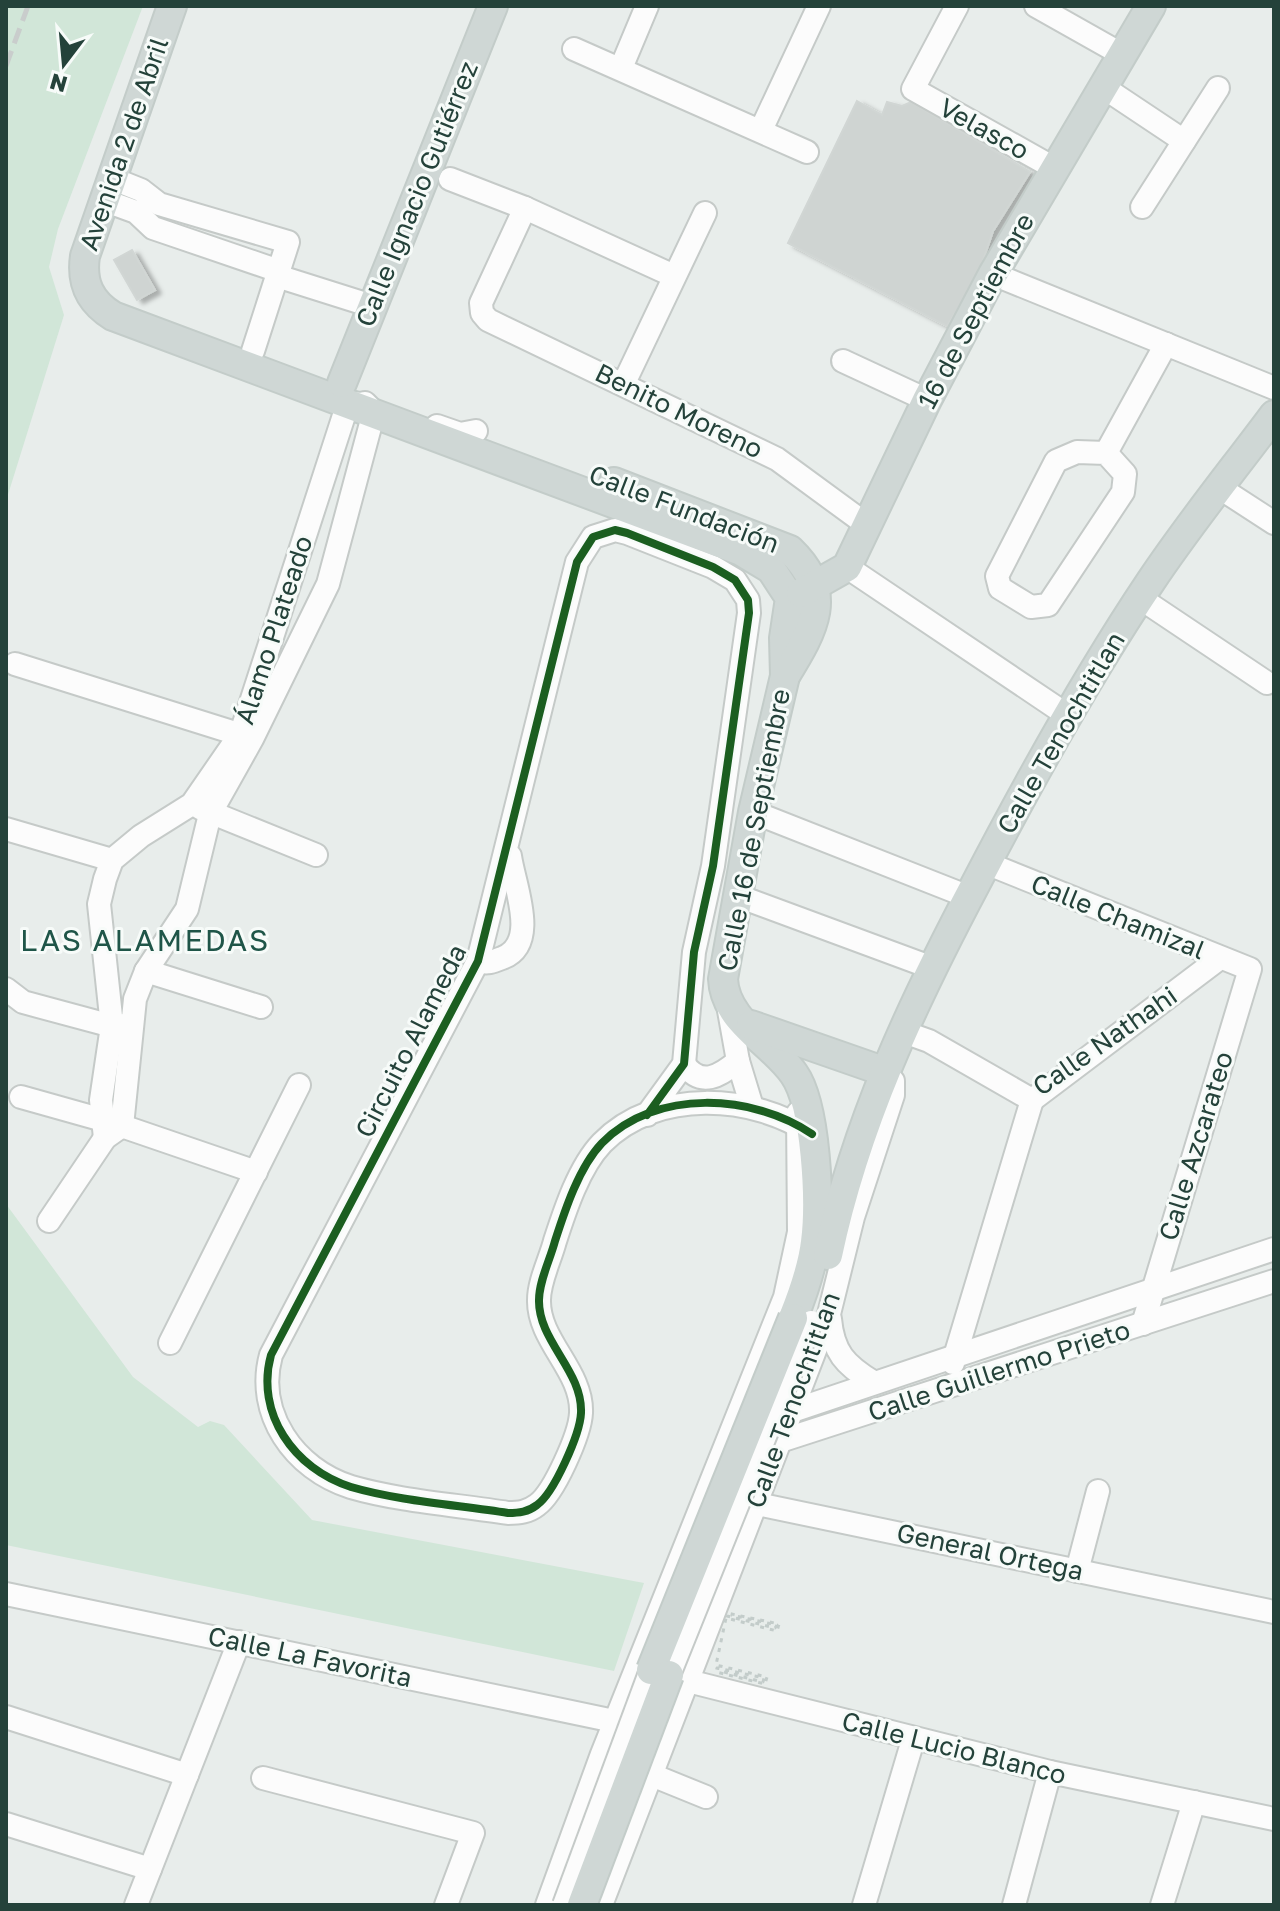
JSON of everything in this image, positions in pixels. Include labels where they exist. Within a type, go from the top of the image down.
[{"type":"main road","name":"Avenida 2 de Abril","points":[[85,283],[85,256],[172,6]]},
{"type":"main road","name":"Calle Ignacio Gutiérrez","points":[[358,401],[372,306],[493,6]]},
{"type":"main road","name":"16 de Septiembre","points":[[847,567],[927,400],[993,274],[1151,6]]},
{"type":"main road","name":"Calle Fundación","points":[[85,283],[109,298],[255,360],[741,551],[771,569],[790,598]]},
{"type":"main road","name":"Calle Fundación","points":[[358,401],[476,431],[790,550],[807,566],[817,585]]},
{"type":"main road","name":"Calle Tenochtitlan","points":[[661,1673],[811,1318],[837,1211],[883,1071],[930,967],[1067,715],[1140,598],[1274,415]]},
{"type":"main road","points":[[785,676],[784,638],[790,598],[847,567]]},
{"type":"main road","points":[[785,676],[805,644],[816,610],[817,585]]},
{"type":"main road","name":"Calle 16 de Septiembre","points":[[737,1015],[723,979],[753,812],[785,676]]},
{"type":"main road","points":[[737,1015],[883,1071]]},
{"type":"main road","points":[[737,1015],[798,1080],[816,1241],[808,1279],[811,1318]]},
{"type":"main road","points":[[582,1905],[661,1673]]},
{"type":"street","points":[[621,68],[647,6]]},
{"type":"street","points":[[761,130],[819,6]]},
{"type":"street","name":"Velasco","points":[[957,6],[913,89],[1054,168]]},
{"type":"street","points":[[1036,6],[1123,55]]},
{"type":"street","points":[[574,49],[807,152]]},
{"type":"street","points":[[1103,87],[1184,141]]},
{"type":"street","points":[[1142,207],[1218,88]]},
{"type":"street","points":[[450,179],[525,208],[674,276]]},
{"type":"street","points":[[107,189],[153,228],[372,306]]},
{"type":"street","points":[[107,189],[141,190],[159,204],[288,242],[255,360]]},
{"type":"street","name":"Benito Moreno","points":[[525,208],[481,303],[482,313],[488,320],[777,459],[867,525]]},
{"type":"street","points":[[624,383],[705,213]]},
{"type":"street","points":[[993,274],[1274,388]]},
{"type":"street","points":[[1106,453],[1166,344]]},
{"type":"street","points":[[843,361],[927,400]]},
{"type":"street","name":"Álamo Plateado","points":[[247,736],[358,401]]},
{"type":"street","name":"Álamo Plateado","points":[[112,860],[141,836],[201,809],[247,736],[328,584],[358,401]]},
{"type":"street","points":[[1077,452],[1106,453],[1125,474],[1123,492],[1048,605],[1031,607],[1000,588],[997,576],[1056,461],[1077,452]]},
{"type":"street","points":[[1220,488],[1274,523]]},
{"type":"street","name":"Circuito Alameda","points":[[647,1115],[684,1064],[694,952],[713,866],[748,627],[748,600],[735,580],[713,567],[615,530],[593,537],[577,562],[478,961],[271,1355],[266,1388],[270,1413],[290,1445],[307,1462],[352,1487],[508,1513],[529,1510],[548,1496],[581,1415],[575,1382],[545,1326],[539,1302],[559,1229],[593,1154],[622,1127],[647,1115],[705,1103],[752,1107],[804,1129]]},
{"type":"street","points":[[847,567],[1067,715]]},
{"type":"street","points":[[1140,598],[1267,683]]},
{"type":"street","points":[[15,664],[247,736]]},
{"type":"street","points":[[49,1221],[109,1128],[122,1026],[146,971],[187,909],[201,809],[316,855]]},
{"type":"street","points":[[753,812],[969,897]]},
{"type":"street","points":[[6,829],[112,860],[99,904],[122,1026]]},
{"type":"street","points":[[478,961],[487,963],[509,955],[519,946],[524,929],[508,843]]},
{"type":"street","name":"Calle Chamizal","points":[[986,863],[1250,969]]},
{"type":"street","points":[[738,896],[930,967]]},
{"type":"street","name":"Calle Nathahi","points":[[901,1031],[929,1041],[1032,1100],[1220,958]]},
{"type":"street","name":"Calle Azcarateo","points":[[1143,1324],[1250,969]]},
{"type":"street","points":[[146,971],[261,1007]]},
{"type":"street","points":[[6,989],[23,1002],[122,1026]]},
{"type":"street","points":[[737,1015],[738,1061],[752,1107]]},
{"type":"street","points":[[798,1080],[808,1058],[827,1052]]},
{"type":"street","points":[[684,1064],[693,1074],[706,1078],[720,1076],[738,1061]]},
{"type":"street","points":[[170,1343],[299,1085]]},
{"type":"street","points":[[21,1097],[109,1128],[256,1172]]},
{"type":"street","points":[[948,1388],[955,1355],[1032,1100]]},
{"type":"street","name":"Calle Tenochtitlan","points":[[661,1673],[706,1493],[785,1297],[795,1261],[804,1129]]},
{"type":"street","name":"Calle Guillermo Prieto","points":[[734,1420],[793,1412],[873,1382],[1274,1249]]},
{"type":"street","name":"Calle Guillermo Prieto","points":[[722,1450],[780,1443],[1274,1281]]},
{"type":"street","points":[[811,1318],[847,1366],[873,1382]]},
{"type":"street","name":"Calle Tenochtitlan","points":[[661,1673],[755,1503],[793,1412],[811,1318]]},
{"type":"street","points":[[1077,1571],[1098,1491]]},
{"type":"street","name":"General Ortega","points":[[706,1493],[1274,1612]]},
{"type":"street","name":"Calle La Favorita","points":[[6,1594],[614,1721]]},
{"type":"street","points":[[136,1905],[239,1642]]},
{"type":"street","points":[[547,1905],[614,1721],[661,1673]]},
{"type":"street","points":[[601,1905],[651,1774],[661,1673]]},
{"type":"street","points":[[564,1905],[661,1673]]},
{"type":"street","name":"Calle Lucio Blanco","points":[[661,1673],[913,1740],[1274,1819]]},
{"type":"street","points":[[6,1717],[187,1775]]},
{"type":"street","points":[[864,1905],[913,1740]]},
{"type":"street","points":[[602,1754],[706,1797]]},
{"type":"street","points":[[1014,1905],[1050,1772]]},
{"type":"street","points":[[263,1778],[473,1833],[446,1905]]},
{"type":"street","points":[[1162,1905],[1194,1802]]},
{"type":"street","points":[[6,1824],[150,1869]]},
{"type":"path","points":[[724,1672],[763,1682],[764,1678],[717,1668],[716,1672],[765,1684],[767,1677],[716,1665],[726,1618],[777,1631],[779,1624],[727,1613],[727,1616],[775,1628],[777,1625],[731,1615]]},
{"type":"green space","points":[[6,6],[143,6],[58,229],[49,267],[64,315],[6,501]]},
{"type":"green space","points":[[6,1204],[133,1377],[198,1427],[210,1421],[224,1425],[312,1520],[644,1583],[614,1671],[6,1545]]},
{"type":"building","points":[[857,101],[882,115],[887,102],[902,106],[911,102],[1030,172],[993,231],[977,278],[947,326],[788,243]]},
{"type":"building","points":[[132,250],[155,290],[137,300],[114,260]]},
{"type":"railway","points":[[6,66],[28,6]]},
{"type":"cycle path","points":[[647,1115],[684,1064],[694,952],[713,866],[749,613],[748,600],[735,580],[713,567],[615,530],[593,537],[577,562],[478,961],[271,1355],[268,1377],[274,1418],[296,1453],[331,1479],[351,1487],[508,1513],[534,1507],[551,1489],[580,1422],[580,1398],[545,1329],[539,1293],[568,1203],[594,1153],[624,1125],[649,1113],[677,1105],[734,1105],[762,1111],[812,1134]]},
{"type":"district","name":"LAS ALAMEDAS","points":[[145,941]]}]
